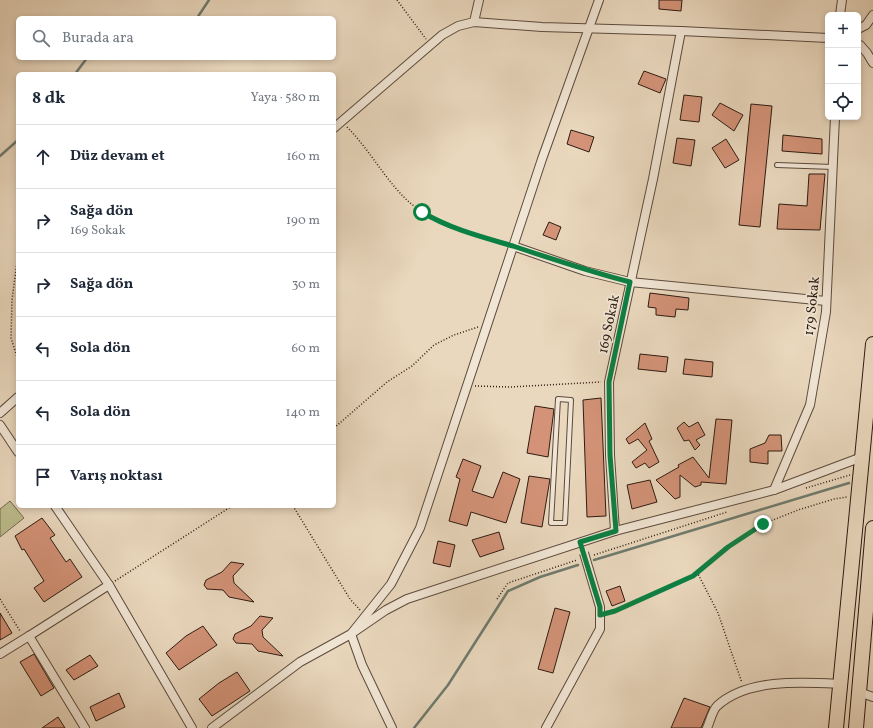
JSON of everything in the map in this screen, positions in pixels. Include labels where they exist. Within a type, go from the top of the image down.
[{"type":"highway","points":[[836,728],[873,344]]},
{"type":"highway","points":[[856,728],[873,528]]},
{"type":"street","points":[[474,22],[479,0]]},
{"type":"street","points":[[351,634],[391,584],[420,528],[542,159],[590,29],[599,0]]},
{"type":"street","points":[[840,12],[842,0]]},
{"type":"street","points":[[866,27],[873,15]]},
{"type":"street","points":[[336,126],[431,45],[458,26],[474,22],[590,29],[681,31],[825,38]]},
{"type":"street","name":"169 Sokak","points":[[616,531],[610,455],[609,382],[681,31]]},
{"type":"street","points":[[861,45],[873,47]]},
{"type":"street","points":[[861,47],[868,53],[873,63]]},
{"type":"street","name":"179 Sokak","points":[[774,490],[810,405],[826,301],[835,120]]},
{"type":"street","points":[[513,246],[585,271],[630,282],[826,301]]},
{"type":"street","points":[[0,413],[16,399]]},
{"type":"street","points":[[0,425],[16,449]]},
{"type":"street","points":[[212,728],[300,662],[351,634],[386,610],[407,599],[616,531],[774,490],[862,456]]},
{"type":"street","points":[[56,508],[109,585],[192,728]]},
{"type":"street","points":[[546,728],[600,629],[600,607],[580,542]]},
{"type":"street","points":[[0,654],[109,585]]},
{"type":"street","points":[[351,634],[362,665],[392,728]]},
{"type":"street","points":[[26,637],[85,728]]},
{"type":"street","points":[[707,728],[716,707],[744,690],[796,682],[840,684]]},
{"type":"street","points":[[859,692],[873,697]]},
{"type":"lane","points":[[777,165],[833,167]]},
{"type":"lane","points":[[558,399],[571,400],[565,522],[551,523],[558,399]]},
{"type":"path","points":[[397,0],[431,45]]},
{"type":"path","points":[[342,122],[368,151],[400,191],[422,212],[436,220],[513,246]]},
{"type":"path","points":[[16,269],[12,300],[12,338],[16,353]]},
{"type":"path","points":[[336,426],[387,382],[412,366],[434,345],[473,328],[487,326]]},
{"type":"path","points":[[467,386],[510,387],[609,382]]},
{"type":"path","points":[[801,490],[852,474]]},
{"type":"path","points":[[600,615],[615,611],[697,572],[728,547],[763,524],[798,510],[834,499],[859,496]]},
{"type":"path","points":[[109,585],[229,508]]},
{"type":"path","points":[[294,508],[350,599],[365,616]]},
{"type":"path","points":[[497,599],[508,583],[584,556],[727,512]]},
{"type":"path","points":[[697,572],[718,613],[744,690]]},
{"type":"path","points":[[0,599],[26,637]]},
{"type":"green space","points":[[10,501],[24,518],[0,537],[0,509]]},
{"type":"building","points":[[659,0],[682,0],[681,11],[659,9]]},
{"type":"building","points":[[644,71],[666,79],[660,93],[638,84]]},
{"type":"building","points":[[684,95],[702,97],[699,122],[680,120]]},
{"type":"building","points":[[720,103],[743,115],[734,131],[712,115]]},
{"type":"building","points":[[751,104],[772,106],[760,227],[739,225]]},
{"type":"building","points":[[571,130],[594,137],[589,152],[567,144]]},
{"type":"building","points":[[783,135],[822,139],[822,154],[782,151]]},
{"type":"building","points":[[677,138],[695,140],[691,166],[673,163]]},
{"type":"building","points":[[726,139],[739,160],[725,168],[712,148]]},
{"type":"building","points":[[809,174],[825,174],[820,230],[777,229],[779,204],[807,206]]},
{"type":"building","points":[[549,222],[561,227],[556,240],[543,235]]},
{"type":"building","points":[[650,293],[689,298],[688,310],[676,309],[675,317],[656,315],[656,308],[648,307]]},
{"type":"building","points":[[640,354],[668,357],[666,372],[638,369]]},
{"type":"building","points":[[685,359],[713,362],[712,377],[683,374]]},
{"type":"building","points":[[601,398],[606,516],[587,517],[583,400]]},
{"type":"building","points":[[535,406],[554,409],[548,457],[527,453]]},
{"type":"building","points":[[716,419],[732,420],[726,484],[701,482],[701,485],[695,487],[680,475],[680,497],[675,499],[656,480],[693,457],[709,478]]},
{"type":"building","points":[[684,422],[689,427],[698,422],[705,435],[696,440],[700,445],[695,450],[689,440],[684,441],[677,428]]},
{"type":"building","points":[[645,423],[652,439],[649,441],[659,462],[649,468],[645,463],[636,468],[632,462],[647,450],[638,439],[629,444],[626,439]]},
{"type":"building","points":[[769,435],[781,435],[782,451],[768,451],[768,464],[750,462],[750,449],[765,443]]},
{"type":"building","points":[[463,459],[481,466],[472,491],[493,498],[503,472],[520,479],[506,523],[471,512],[467,526],[449,521],[460,479],[456,477]]},
{"type":"building","points":[[529,476],[550,479],[542,527],[521,523]]},
{"type":"building","points":[[650,480],[657,502],[632,509],[627,485]]},
{"type":"building","points":[[42,518],[55,535],[50,538],[66,562],[70,559],[82,577],[44,602],[34,588],[44,581],[24,549],[22,550],[15,536]]},
{"type":"building","points":[[499,532],[504,549],[480,557],[472,540]]},
{"type":"building","points":[[438,541],[455,545],[450,567],[433,563]]},
{"type":"building","points":[[231,562],[244,564],[233,576],[234,583],[254,602],[229,597],[223,590],[207,589],[204,585],[206,580],[222,572]]},
{"type":"building","points":[[620,586],[625,601],[612,606],[606,591]]},
{"type":"building","points":[[555,608],[570,612],[553,673],[538,669]]},
{"type":"building","points":[[0,613],[12,633],[0,640]]},
{"type":"building","points":[[260,616],[273,618],[262,630],[263,637],[283,656],[258,651],[252,644],[236,643],[233,639],[235,634],[251,626]]},
{"type":"building","points":[[203,626],[217,645],[179,670],[166,653],[186,636]]},
{"type":"building","points":[[34,654],[54,688],[41,696],[20,662]]},
{"type":"building","points":[[90,655],[98,666],[74,680],[66,670]]},
{"type":"building","points":[[237,672],[250,691],[212,716],[199,699],[219,683]]},
{"type":"building","points":[[119,693],[125,707],[96,721],[90,707]]},
{"type":"building","points":[[684,698],[710,707],[701,728],[671,728]]},
{"type":"building","points":[[58,717],[65,728],[42,728]]},
{"type":"waterway","points":[[198,16],[209,0]]},
{"type":"waterway","points":[[76,72],[86,60]]},
{"type":"waterway","points":[[0,156],[16,142]]},
{"type":"waterway","points":[[594,560],[849,483]]},
{"type":"waterway","points":[[414,728],[448,685],[508,591],[540,577],[578,565]]},
{"type":"route","points":[[422,212],[436,220],[479,236],[585,271],[630,282],[609,382],[610,455],[616,531],[580,542],[600,607],[600,615],[615,611],[693,576],[728,547],[763,524]]}]
